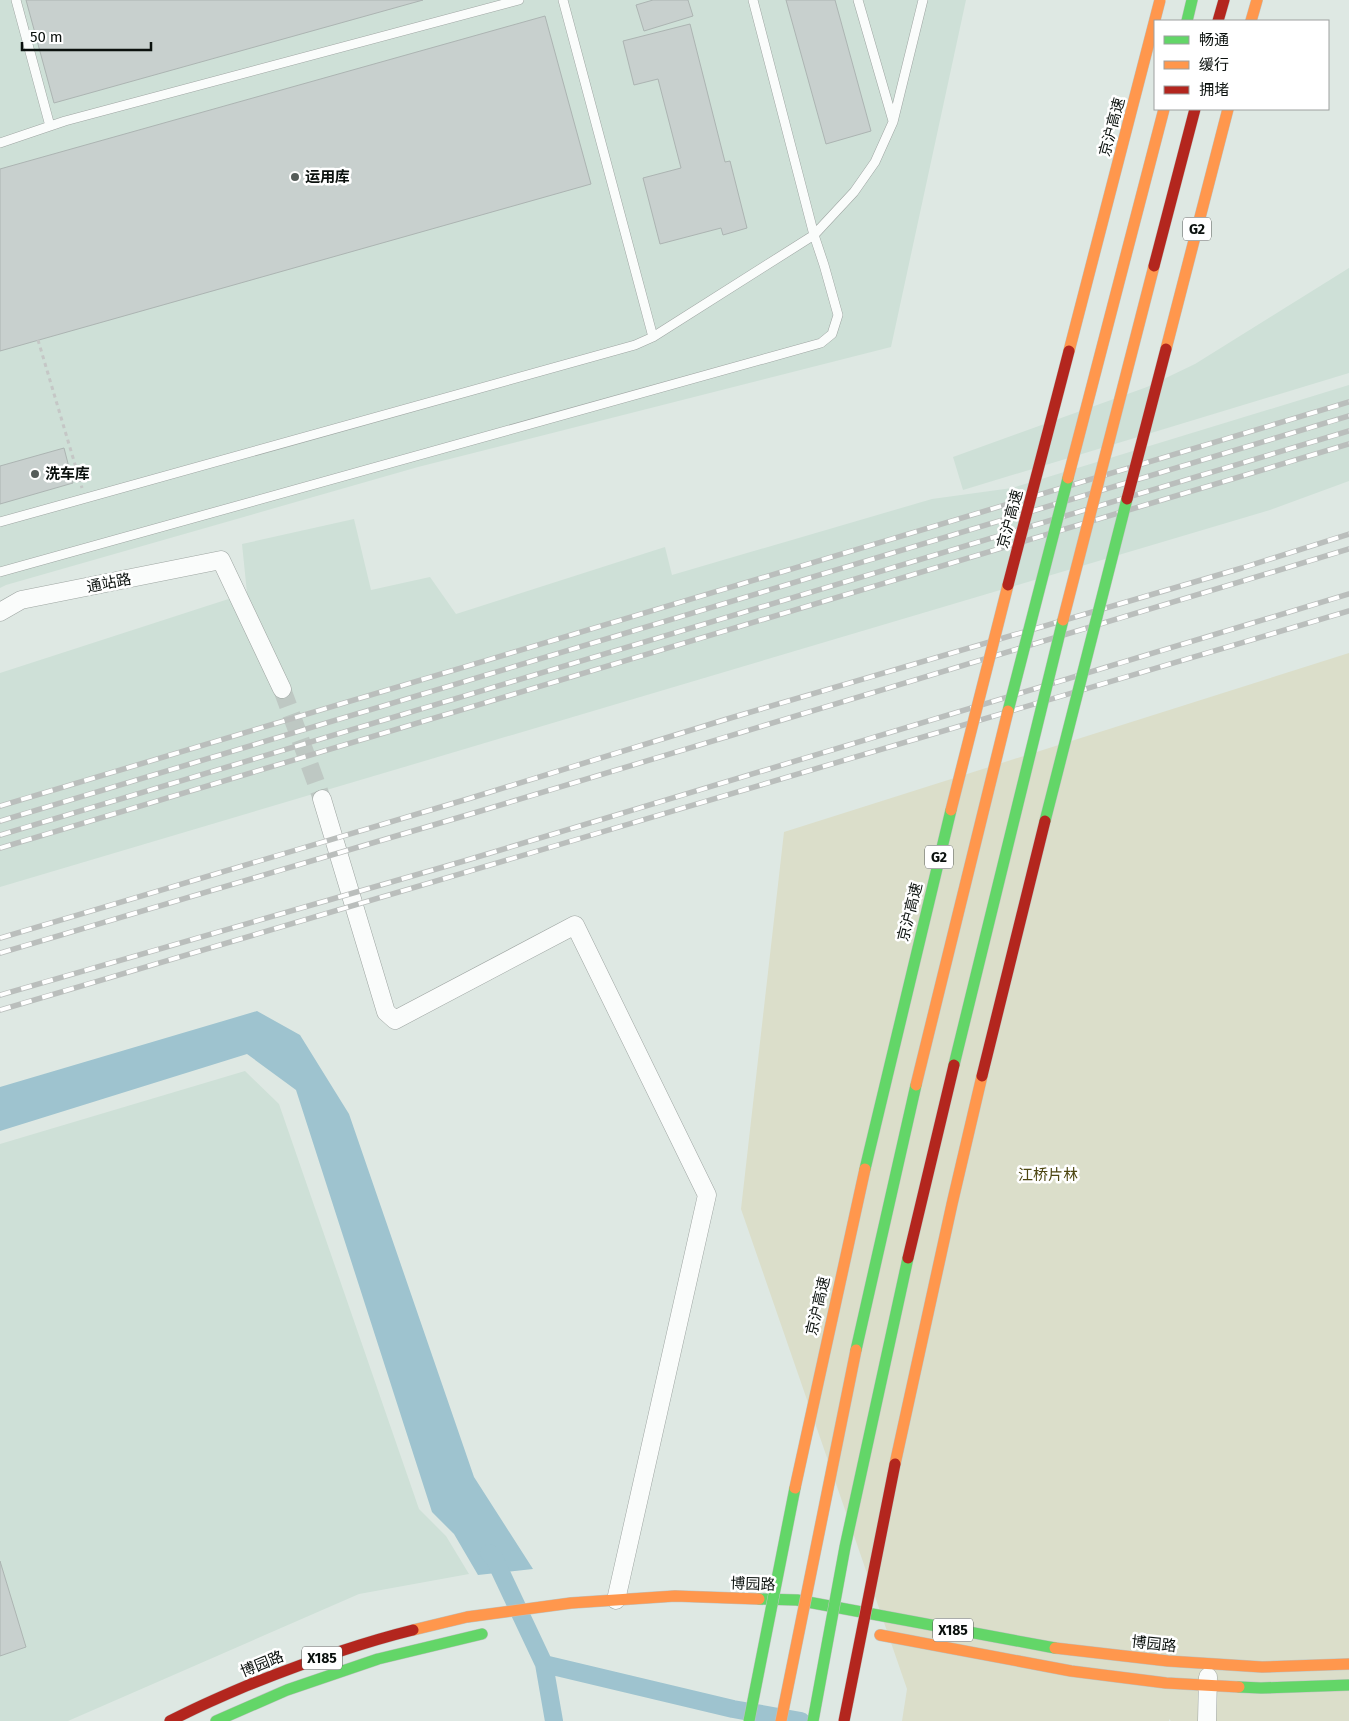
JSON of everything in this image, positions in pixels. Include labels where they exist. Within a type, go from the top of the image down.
[{"type":"main road","name":"京沪高速","points":[[1155,20],[1160,0]]},
{"type":"main road","points":[[1187,20],[1192,0]]},
{"type":"main road","points":[[1218,20],[1224,0]]},
{"type":"main road","points":[[1251,20],[1257,0]]},
{"type":"main road","name":"京沪高速","points":[[749,1721],[816,1382],[873,1132],[994,637],[1154,23]]},
{"type":"main road","name":"G2","points":[[781,1721],[815,1540],[880,1239],[925,1048],[1013,694],[1164,110]]},
{"type":"main road","name":"G2","points":[[812,1721],[846,1547],[910,1246],[1044,691],[1195,110]]},
{"type":"main road","name":"G2","points":[[844,1721],[907,1402],[971,1126],[1023,909],[1228,110]]},
{"type":"main road","name":"博园路","points":[[170,1721],[192,1709],[281,1672],[372,1640],[481,1615],[558,1605],[675,1596],[797,1600],[982,1636],[1074,1651],[1168,1662],[1262,1667],[1349,1664]]},
{"type":"main road","name":"X185","points":[[754,1616],[788,1618],[1071,1671],[1166,1683],[1261,1688],[1349,1685]]},
{"type":"main road","name":"X185","points":[[216,1721],[287,1690],[378,1659],[473,1635],[490,1633]]},
{"type":"street","name":"通站路","points":[[0,612],[20,600],[221,560],[282,689]]},
{"type":"street","points":[[322,799],[386,1012],[395,1020],[575,925],[706,1195],[616,1600]]},
{"type":"street","points":[[1207,1721],[1208,1664]]},
{"type":"lane","points":[[16,0],[50,126]]},
{"type":"lane","points":[[0,143],[50,126],[520,0]]},
{"type":"lane","points":[[563,0],[653,337]]},
{"type":"lane","points":[[0,572],[821,343],[832,334],[838,315],[814,235],[753,0]]},
{"type":"lane","points":[[858,0],[893,122]]},
{"type":"lane","points":[[0,522],[635,345],[653,337],[814,235],[854,192],[875,162],[893,122],[923,0]]},
{"type":"path","points":[[38,340],[86,498]]},
{"type":"shaded area","points":[[0,0],[966,0],[891,347],[418,467],[0,588]]},
{"type":"shaded area","points":[[1349,268],[1349,373],[963,490],[953,457],[1147,387],[1195,364]]},
{"type":"shaded area","points":[[1349,385],[1349,481],[1270,510],[0,887],[0,673],[247,593],[242,544],[354,519],[371,590],[430,577],[456,614],[665,547],[672,575],[932,499],[1012,488]]},
{"type":"shaded area","points":[[245,1071],[279,1104],[419,1509],[446,1536],[469,1574],[359,1594],[68,1721],[0,1721],[0,1144]]},
{"type":"green space","name":"江桥片林","points":[[1349,653],[1349,1721],[1171,1721],[1169,1719],[1169,1721],[902,1721],[907,1689],[741,1209],[784,832]]},
{"type":"water","points":[[257,1011],[300,1035],[349,1114],[474,1477],[533,1569],[478,1575],[454,1534],[432,1512],[296,1090],[247,1054],[0,1131],[0,1087]]},
{"type":"building","points":[[26,0],[423,0],[54,103]]},
{"type":"building","points":[[653,0],[688,0],[693,16],[644,31],[636,5]]},
{"type":"building","points":[[786,0],[835,0],[871,131],[826,144]]},
{"type":"building","name":"运用库","points":[[545,16],[591,184],[0,351],[0,169]]},
{"type":"building","points":[[690,24],[725,162],[730,161],[747,228],[723,235],[721,228],[660,244],[643,178],[681,168],[658,79],[634,85],[623,41]]},
{"type":"building","name":"洗车库","points":[[64,448],[73,483],[0,504],[0,466]]},
{"type":"building","points":[[0,1561],[26,1647],[0,1656]]},
{"type":"waterway","points":[[489,1553],[494,1558],[544,1664],[554,1721]]},
{"type":"waterway","points":[[544,1664],[733,1709],[801,1721]]},
{"type":"tunnel","points":[[282,689],[322,799]]},
{"type":"railway","points":[[0,806],[1349,402]]},
{"type":"railway","points":[[0,821],[1349,416]]},
{"type":"railway","points":[[0,835],[1349,431]]},
{"type":"railway","points":[[0,848],[1349,444]]},
{"type":"railway","points":[[0,938],[471,798],[727,719],[1242,568],[1349,534]]},
{"type":"railway","points":[[0,953],[474,813],[1349,549]]},
{"type":"railway","points":[[0,995],[464,861],[1349,594]]},
{"type":"railway","points":[[0,1010],[1349,611]]},
{"type":"traffic: fast","points":[[1187,20],[1192,0]]},
{"type":"traffic: fast","points":[[1008,711],[1068,478]]},
{"type":"traffic: fast","points":[[1045,821],[1127,499]]},
{"type":"traffic: fast","points":[[954,1065],[1063,620]]},
{"type":"traffic: fast","points":[[865,1169],[951,810]]},
{"type":"traffic: fast","points":[[856,1350],[916,1085]]},
{"type":"traffic: fast","points":[[813,1721],[845,1547],[908,1258]]},
{"type":"traffic: fast","points":[[749,1721],[795,1488]]},
{"type":"traffic: fast","points":[[759,1599],[797,1600],[1055,1648]]},
{"type":"traffic: fast","points":[[216,1721],[287,1690],[378,1659],[482,1634]]},
{"type":"traffic: fast","points":[[1239,1687],[1349,1685]]},
{"type":"traffic: slow","points":[[1155,20],[1160,0]]},
{"type":"traffic: slow","points":[[1251,20],[1257,0]]},
{"type":"traffic: slow","points":[[1069,351],[1154,23]]},
{"type":"traffic: slow","points":[[1068,478],[1164,110]]},
{"type":"traffic: slow","points":[[1166,349],[1228,110]]},
{"type":"traffic: slow","points":[[1063,620],[1154,266]]},
{"type":"traffic: slow","points":[[951,810],[1008,585]]},
{"type":"traffic: slow","points":[[916,1085],[1008,711]]},
{"type":"traffic: slow","points":[[895,1464],[982,1076]]},
{"type":"traffic: slow","points":[[795,1488],[865,1169]]},
{"type":"traffic: slow","points":[[781,1721],[856,1350]]},
{"type":"traffic: slow","points":[[413,1630],[467,1617],[571,1603],[675,1596],[759,1599]]},
{"type":"traffic: slow","points":[[880,1635],[1071,1671],[1166,1683],[1239,1687]]},
{"type":"traffic: slow","points":[[1055,1648],[1168,1661],[1262,1667],[1349,1664]]},
{"type":"traffic: jam","points":[[1218,20],[1224,0]]},
{"type":"traffic: jam","points":[[1154,266],[1195,110]]},
{"type":"traffic: jam","points":[[1127,499],[1166,349]]},
{"type":"traffic: jam","points":[[1008,585],[1069,351]]},
{"type":"traffic: jam","points":[[982,1076],[1045,821]]},
{"type":"traffic: jam","points":[[908,1258],[954,1065]]},
{"type":"traffic: jam","points":[[844,1721],[895,1464]]},
{"type":"traffic: jam","points":[[170,1721],[227,1694],[287,1670],[350,1648],[413,1630]]},
{"type":"place","name":"运用库","points":[[295,177]]},
{"type":"place","name":"洗车库","points":[[35,474]]}]
